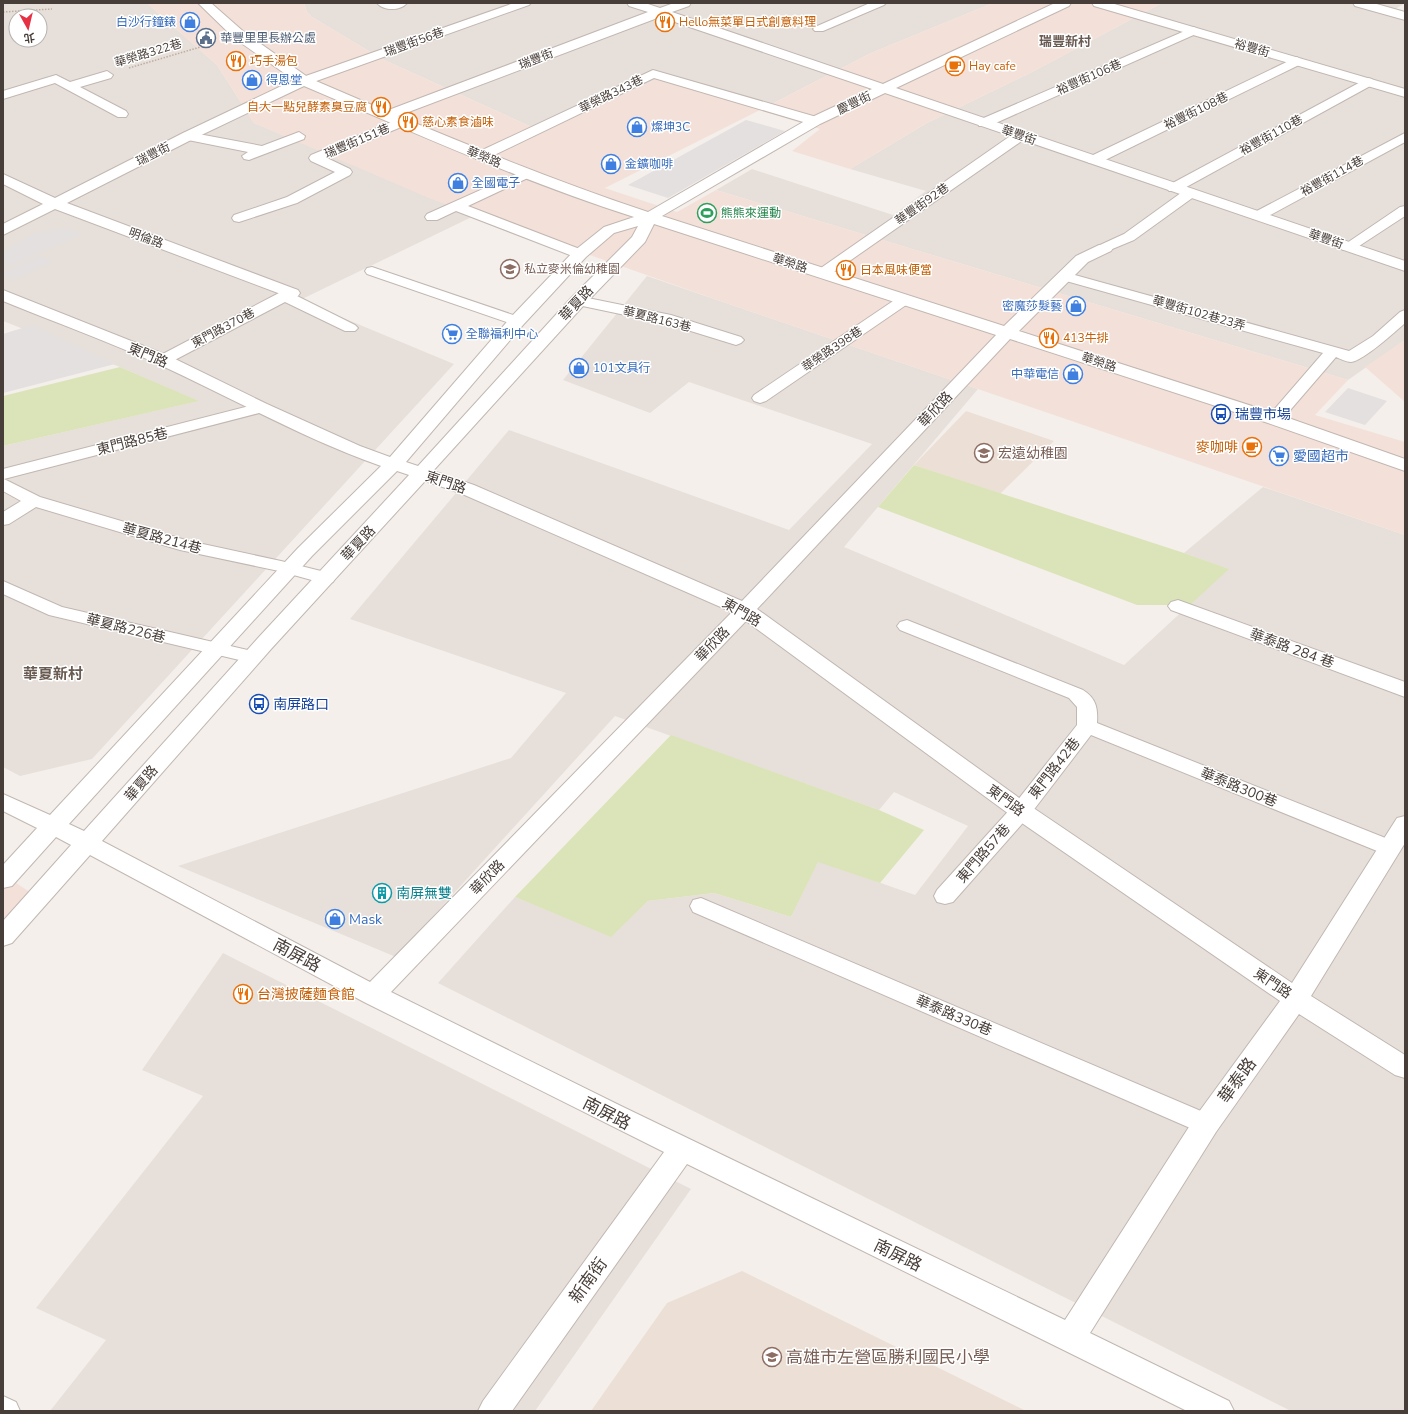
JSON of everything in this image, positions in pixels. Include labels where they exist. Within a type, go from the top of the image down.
[{"type":"street","name":"華榮路","points":[[204,3],[239,36],[304,81],[525,174],[584,196],[1274,419],[1405,465]]},
{"type":"street","name":"華豐街","points":[[633,3],[1405,266]]},
{"type":"street","name":"瑞豐街","points":[[387,115],[686,3]]},
{"type":"street","name":"慶豐街","points":[[650,217],[815,121],[1066,3]]},
{"type":"street","name":"裕豐街","points":[[1098,3],[1405,93]]},
{"type":"street","points":[[1359,3],[1405,16]]},
{"type":"street","name":"瑞豐街","points":[[3,230],[188,136],[304,81]]},
{"type":"street","name":"明倫路","points":[[3,178],[54,204],[288,295]]},
{"type":"street","points":[[3,880],[216,650],[236,626],[291,569],[305,552],[393,465],[517,321],[580,254],[609,230],[650,217]]},
{"type":"street","name":"華夏路","points":[[3,937],[252,657],[326,578],[578,301],[639,239],[650,217]]},
{"type":"street","name":"華欣路","points":[[373,994],[745,610],[1007,333],[1082,259],[1105,248]]},
{"type":"street","name":"東門路","points":[[3,295],[163,360],[261,408],[353,450],[393,465],[467,489],[745,610],[1021,811],[1296,999],[1405,1068]]},
{"type":"street","name":"華泰路 284 巷","points":[[1178,606],[1405,690]]},
{"type":"street","name":"南屏路","points":[[3,802],[88,842],[373,994],[681,1150],[1071,1337],[1218,1411]]},
{"type":"street","name":"華泰路","points":[[1071,1337],[1206,1124],[1296,999],[1405,824]]},
{"type":"street","name":"新南街","points":[[494,1411],[681,1150]]},
{"type":"lane","name":"瑞豐街56巷","points":[[304,81],[525,3]]},
{"type":"lane","points":[[819,29],[880,3]]},
{"type":"lane","name":"裕豐街106巷","points":[[984,123],[1194,31]]},
{"type":"lane","name":"裕豐街108巷","points":[[1094,160],[1297,61]]},
{"type":"lane","name":"華榮路343巷","points":[[481,156],[653,74],[815,121]]},
{"type":"lane","points":[[68,86],[107,75]]},
{"type":"lane","points":[[3,95],[56,80],[122,114]]},
{"type":"lane","name":"裕豐街110巷","points":[[1174,188],[1368,82]]},
{"type":"lane","name":"瑞豐街151巷","points":[[239,218],[292,200],[345,172],[316,158],[401,122]]},
{"type":"lane","name":"華豐街92巷","points":[[823,274],[1021,135]]},
{"type":"lane","points":[[188,136],[261,150]]},
{"type":"lane","points":[[244,158],[299,136]]},
{"type":"lane","name":"裕豐街114巷","points":[[1258,216],[1405,136]]},
{"type":"lane","points":[[432,217],[525,174]]},
{"type":"lane","points":[[1105,248],[1129,237],[1190,193]]},
{"type":"lane","points":[[456,206],[580,254]]},
{"type":"lane","points":[[1348,247],[1405,210]]},
{"type":"lane","points":[[372,271],[517,321]]},
{"type":"lane","name":"華豐街102巷23弄","points":[[1064,276],[1352,357],[1378,339],[1405,315]]},
{"type":"lane","points":[[288,295],[350,328]]},
{"type":"lane","name":"東門路370巷","points":[[163,360],[288,295]]},
{"type":"lane","name":"華榮路398巷","points":[[760,398],[904,300]]},
{"type":"lane","name":"華夏路163巷","points":[[578,301],[671,320],[736,340]]},
{"type":"lane","points":[[1274,419],[1333,351]]},
{"type":"lane","name":"東門路85巷","points":[[3,474],[261,408]]},
{"type":"lane","name":"華夏路214巷","points":[[3,484],[34,501],[186,546],[326,578]]},
{"type":"lane","points":[[3,520],[34,501]]},
{"type":"lane","name":"華夏路226巷","points":[[3,587],[56,611],[216,650],[252,657]]},
{"type":"lane","points":[[907,626],[1076,694],[1085,699],[1088,707],[1087,726]]},
{"type":"lane","name":"東門路42巷","points":[[1021,811],[1087,726]]},
{"type":"lane","name":"華泰路300巷","points":[[1087,726],[1390,848]]},
{"type":"lane","name":"東門路57巷","points":[[945,896],[1021,811]]},
{"type":"lane","name":"華泰路330巷","points":[[701,906],[1206,1124]]},
{"type":"path","points":[[3,12],[52,9]]},
{"type":"path","name":"華榮路322巷","points":[[107,75],[239,36]]},
{"type":"shaded area","points":[[3,3],[147,3],[217,65],[254,123],[476,215],[300,300],[454,364],[92,759],[20,776],[3,767],[3,446],[198,401],[120,367],[3,321]]},
{"type":"shaded area","points":[[147,3],[304,3],[307,12],[312,17],[382,59],[543,132],[659,78],[760,110],[605,188],[677,212],[716,190],[1348,380],[1315,415],[1405,442],[1405,535],[723,302],[434,200],[254,123],[217,65]]},
{"type":"shaded area","points":[[304,3],[993,3],[871,53],[760,110],[659,78],[543,132],[382,59],[312,17],[307,12]]},
{"type":"shaded area","points":[[993,3],[1162,3],[1032,72],[927,123],[850,169],[792,151],[820,129],[760,110],[871,53]]},
{"type":"shaded area","points":[[1162,3],[1405,3],[1386,15],[1405,21],[1405,340],[1348,380],[716,190],[752,169],[893,215],[926,191],[850,169],[927,123],[1032,72]]},
{"type":"shaded area","points":[[746,120],[785,131],[668,198],[628,185]]},
{"type":"shaded area","points":[[65,228],[82,234],[3,269],[3,251],[33,234]]},
{"type":"shaded area","points":[[38,256],[53,262],[13,280],[3,276],[3,272]]},
{"type":"shaded area","points":[[647,276],[978,389],[844,547],[1124,665],[1228,569],[1184,553],[1263,487],[1405,535],[1405,1411],[1291,1411],[438,983],[515,897],[611,936],[648,901],[714,893],[791,917],[818,861],[915,895],[968,826],[894,792],[879,810],[615,716],[396,957],[178,866],[511,758],[566,693],[350,619],[509,430],[789,530],[872,444],[689,382],[650,413],[563,380]]},
{"type":"shaded area","points":[[32,325],[115,364],[3,393],[3,334]]},
{"type":"shaded area","points":[[1405,340],[1405,402],[1365,367]]},
{"type":"shaded area","points":[[1348,388],[1387,401],[1365,425],[1325,412]]},
{"type":"shaded area","name":"宏遠幼稚園","points":[[966,411],[1054,441],[1000,494],[914,465]]},
{"type":"shaded area","points":[[3,874],[43,901],[3,948]]},
{"type":"shaded area","points":[[223,953],[691,1189],[535,1411],[50,1411],[106,1340],[36,1308],[203,1096],[142,1070]]},
{"type":"shaded area","name":"高雄市左營區勝利國民小學","points":[[742,1271],[1026,1411],[591,1411],[667,1303]]},
{"type":"green space","points":[[120,367],[199,401],[3,446],[3,396]]},
{"type":"green space","points":[[914,465],[1229,569],[1190,605],[1137,605],[878,507]]},
{"type":"green space","points":[[671,735],[879,810],[924,830],[880,883],[818,862],[791,917],[714,893],[648,901],[611,937],[515,897]]},
{"type":"place","name":"白沙行鐘錶","points":[[190,22]]},
{"type":"place","name":"Hello無菜單日式創意料理","points":[[665,22]]},
{"type":"place","name":"華豐里里長辦公處","points":[[206,38]]},
{"type":"place","name":"巧手湯包","points":[[236,61]]},
{"type":"place","name":"Hay cafe","points":[[955,66]]},
{"type":"place","name":"得恩堂","points":[[252,80]]},
{"type":"place","name":"自大一點兒酵素臭豆腐","points":[[381,107]]},
{"type":"place","name":"慈心素食滷味","points":[[408,122]]},
{"type":"place","name":"燦坤3C","points":[[637,127]]},
{"type":"place","name":"金鑛咖啡","points":[[611,164]]},
{"type":"place","name":"全國電子","points":[[458,183]]},
{"type":"place","name":"熊熊來運動","points":[[707,213]]},
{"type":"place","name":"私立麥米倫幼稚園","points":[[510,269]]},
{"type":"place","name":"日本風味便當","points":[[846,270]]},
{"type":"place","name":"密魔莎髮藝","points":[[1076,306]]},
{"type":"place","name":"全聯福利中心","points":[[452,334]]},
{"type":"place","name":"413牛排","points":[[1049,338]]},
{"type":"place","name":"101文具行","points":[[579,368]]},
{"type":"place","name":"中華電信","points":[[1073,374]]},
{"type":"place","name":"瑞豐市場","points":[[1221,414]]},
{"type":"place","name":"麥咖啡","points":[[1252,447]]},
{"type":"place","name":"宏遠幼稚園","points":[[984,453]]},
{"type":"place","name":"愛國超市","points":[[1279,456]]},
{"type":"place","name":"南屏路口","points":[[259,704]]},
{"type":"place","name":"南屏無雙","points":[[382,893]]},
{"type":"place","name":"Mask","points":[[335,919]]},
{"type":"place","name":"台灣披薩麵食館","points":[[243,994]]},
{"type":"place","name":"高雄市左營區勝利國民小學","points":[[772,1357]]},
{"type":"district","name":"瑞豐新村","points":[[1065,41]]},
{"type":"district","name":"華夏新村","points":[[53,674]]}]
